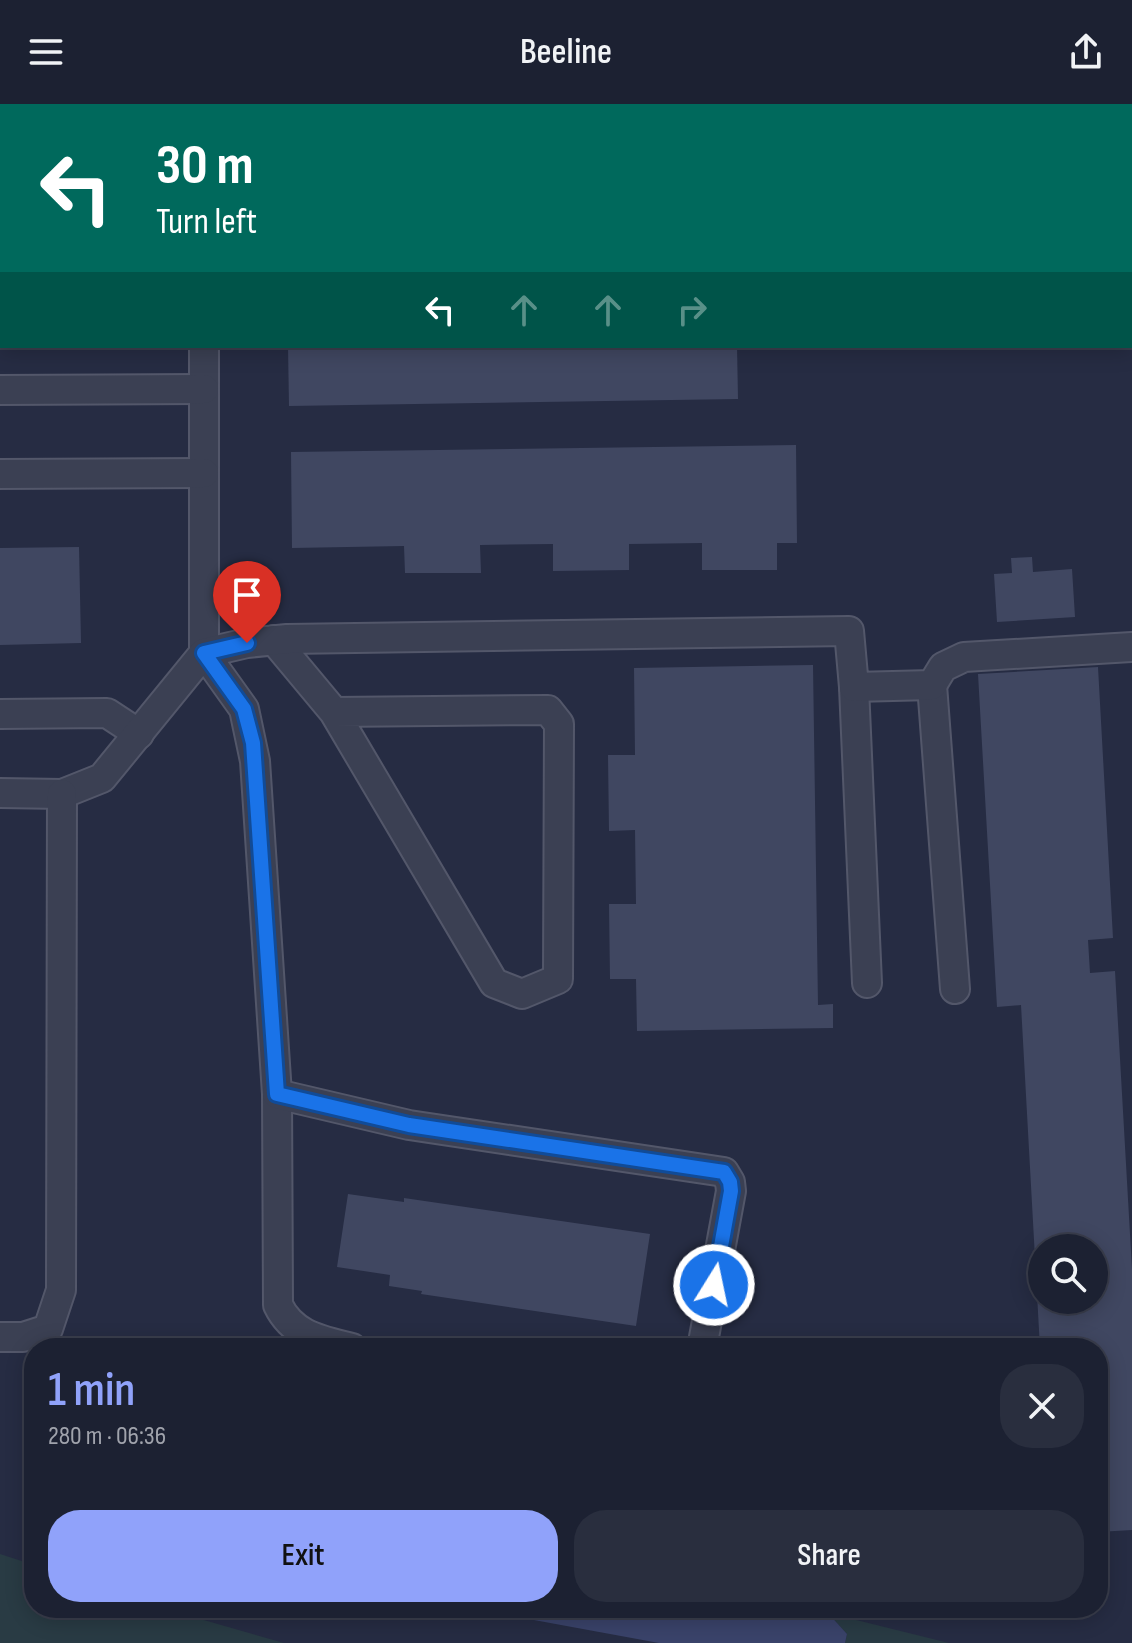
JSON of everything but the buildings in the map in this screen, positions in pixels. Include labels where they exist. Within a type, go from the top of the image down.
[{"type":"street","points":[[204,348],[204,653],[244,709],[253,743],[277,1094],[278,1305],[283,1315],[313,1338]]},
{"type":"street","points":[[0,390],[204,389]]},
{"type":"street","points":[[0,474],[204,473]]},
{"type":"street","points":[[0,793],[62,794],[102,778],[204,653],[247,643],[274,640],[849,631],[867,983]]},
{"type":"street","points":[[274,640],[334,712],[494,983],[522,994],[558,979],[559,724],[548,710],[334,712]]},
{"type":"street","points":[[955,989],[932,685],[943,667],[964,657],[1132,647]]},
{"type":"street","points":[[854,687],[932,685]]},
{"type":"street","points":[[0,714],[107,713],[139,734]]},
{"type":"street","points":[[0,1337],[23,1337],[48,1329],[61,1290],[62,794]]},
{"type":"street","points":[[277,1094],[409,1125],[724,1172],[731,1191],[704,1338]]},
{"type":"shaded area","points":[[0,1554],[24,1562],[24,1618],[197,1618],[284,1643],[0,1643]]},
{"type":"shaded area","points":[[833,1618],[848,1618],[949,1643],[845,1643],[847,1634]]},
{"type":"water","points":[[523,1618],[833,1618],[847,1634],[845,1643],[659,1643]]},
{"type":"route","points":[[247,643],[204,653],[244,709],[253,743],[277,1094],[409,1125],[724,1172],[731,1191],[714,1285]]}]
